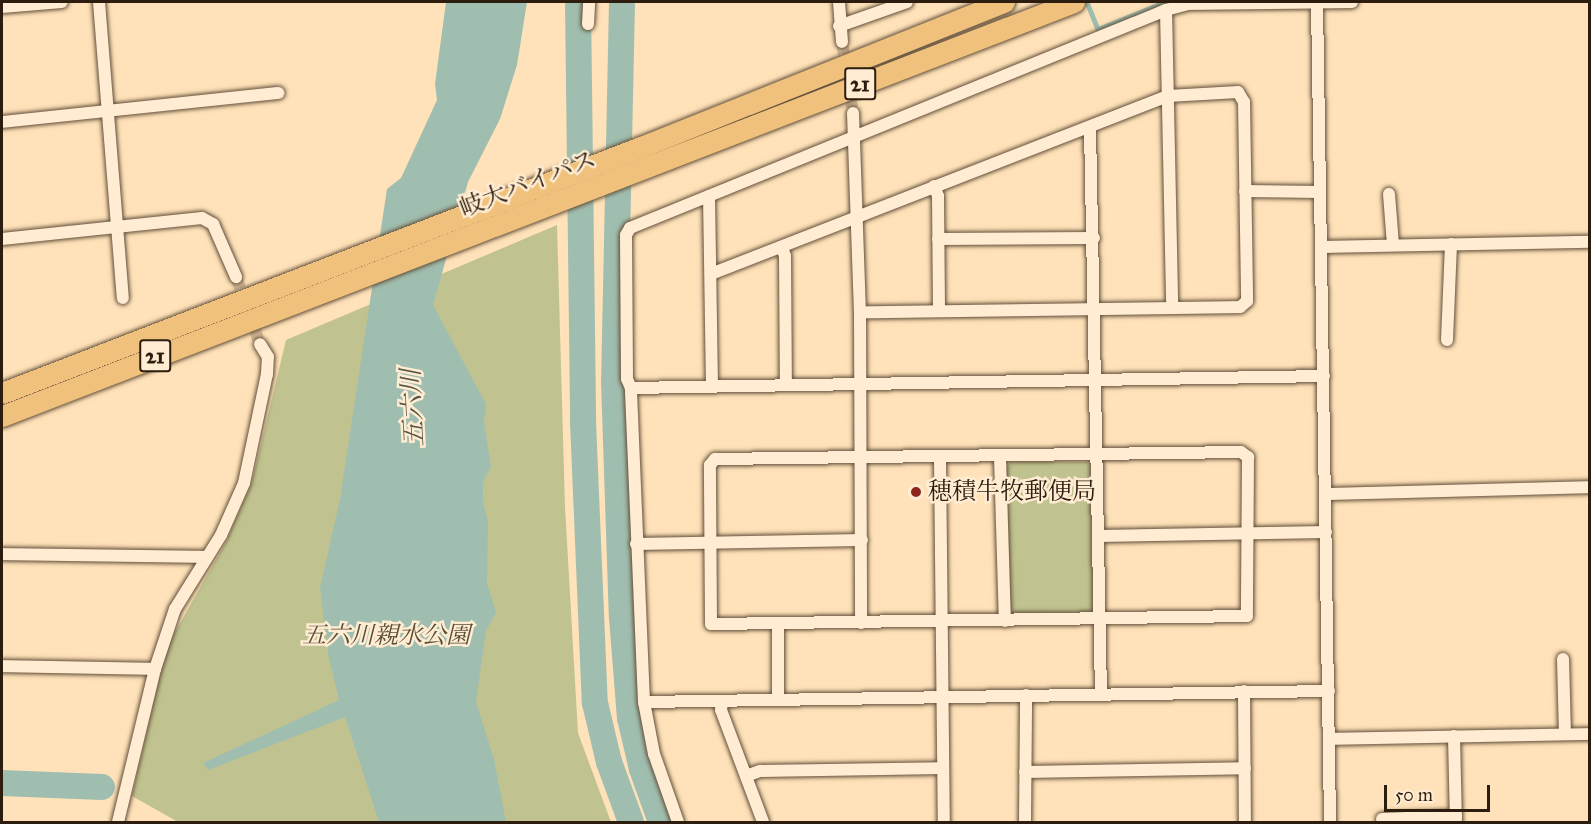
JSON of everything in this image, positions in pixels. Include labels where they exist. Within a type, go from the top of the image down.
[{"type":"highway","name":"岐大バイパス","points":[[644,157],[1004,2]]},
{"type":"highway","name":"岐大バイパス","points":[[2,393],[306,286],[644,157],[1074,2]]},
{"type":"highway","name":"岐大バイパス","points":[[2,416],[306,286]]},
{"type":"street","points":[[2,7],[62,2]]},
{"type":"street","points":[[99,2],[123,297]]},
{"type":"street","points":[[588,24],[589,2]]},
{"type":"street","points":[[839,2],[842,42]]},
{"type":"street","points":[[839,26],[907,2]]},
{"type":"street","points":[[1317,2],[1330,822]]},
{"type":"street","points":[[678,822],[654,754],[644,702],[631,388],[627,379],[626,235],[630,228],[1188,3],[1352,2]]},
{"type":"street","points":[[1167,10],[1173,307]]},
{"type":"street","points":[[711,274],[1168,96],[1238,92],[1244,102],[1247,300],[1240,307],[860,312]]},
{"type":"street","points":[[2,122],[278,93]]},
{"type":"street","points":[[853,113],[856,136],[860,312],[861,623]]},
{"type":"street","points":[[1090,127],[1096,308],[1101,693]]},
{"type":"street","points":[[934,186],[938,196],[939,311]]},
{"type":"street","points":[[1245,191],[1320,192]]},
{"type":"street","points":[[1389,194],[1393,245]]},
{"type":"street","points":[[708,196],[712,386]]},
{"type":"street","points":[[2,239],[117,229],[202,218],[213,224],[236,277]]},
{"type":"street","points":[[938,239],[1094,238]]},
{"type":"street","points":[[1321,247],[1590,242]]},
{"type":"street","points":[[1447,340],[1451,244]]},
{"type":"street","points":[[782,247],[785,256],[786,385]]},
{"type":"street","points":[[118,822],[155,669],[175,609],[207,558],[244,483],[267,374],[268,357],[260,344]]},
{"type":"street","points":[[631,388],[1324,376]]},
{"type":"street","points":[[1241,452],[1248,458],[1250,534],[1247,616],[711,624],[710,465],[715,459],[1098,455],[1241,452]]},
{"type":"street","points":[[1000,457],[1005,621]]},
{"type":"street","points":[[940,458],[944,822]]},
{"type":"street","points":[[1325,494],[1590,487]]},
{"type":"street","points":[[1099,536],[1326,532]]},
{"type":"street","points":[[636,544],[862,540]]},
{"type":"street","points":[[2,554],[207,558]]},
{"type":"street","points":[[778,624],[778,700]]},
{"type":"street","points":[[1563,659],[1565,735]]},
{"type":"street","points":[[2,666],[155,669]]},
{"type":"street","points":[[1244,691],[1245,822]]},
{"type":"street","points":[[644,702],[1329,691]]},
{"type":"street","points":[[1025,822],[1026,695]]},
{"type":"street","points":[[722,701],[721,710],[764,822]]},
{"type":"street","points":[[1329,739],[1590,734]]},
{"type":"street","points":[[1382,819],[1456,819],[1454,736]]},
{"type":"street","points":[[746,776],[760,771],[943,768]]},
{"type":"street","points":[[1025,772],[1245,768]]},
{"type":"green space","name":"五六川親水公園","points":[[557,225],[565,507],[578,733],[611,822],[178,822],[132,796],[166,648],[226,542],[252,482],[286,340]]},
{"type":"green space","points":[[1011,461],[1087,462],[1091,467],[1094,609],[1090,612],[1013,613],[1009,605],[1006,468]]},
{"type":"water","points":[[446,2],[527,2],[517,65],[500,119],[468,182],[433,305],[486,404],[484,422],[491,466],[483,482],[483,501],[488,521],[487,583],[496,612],[486,631],[476,702],[494,759],[506,822],[379,822],[345,717],[208,770],[203,763],[339,700],[329,659],[320,588],[340,499],[387,189],[401,178],[437,100],[435,84]]},
{"type":"waterway","name":"五六川","points":[[578,2],[583,422],[595,703],[609,762],[631,822]]},
{"type":"waterway","points":[[622,2],[614,381],[622,617],[630,718],[642,769],[661,822]]},
{"type":"waterway","points":[[1087,2],[1098,29],[1165,2]]},
{"type":"waterway","points":[[2,783],[102,787]]},
{"type":"tunnel","points":[[842,42],[853,113]]},
{"type":"tunnel","points":[[236,277],[260,344]]},
{"type":"place","name":"穂積牛牧郵便局","points":[[916,492]]}]
